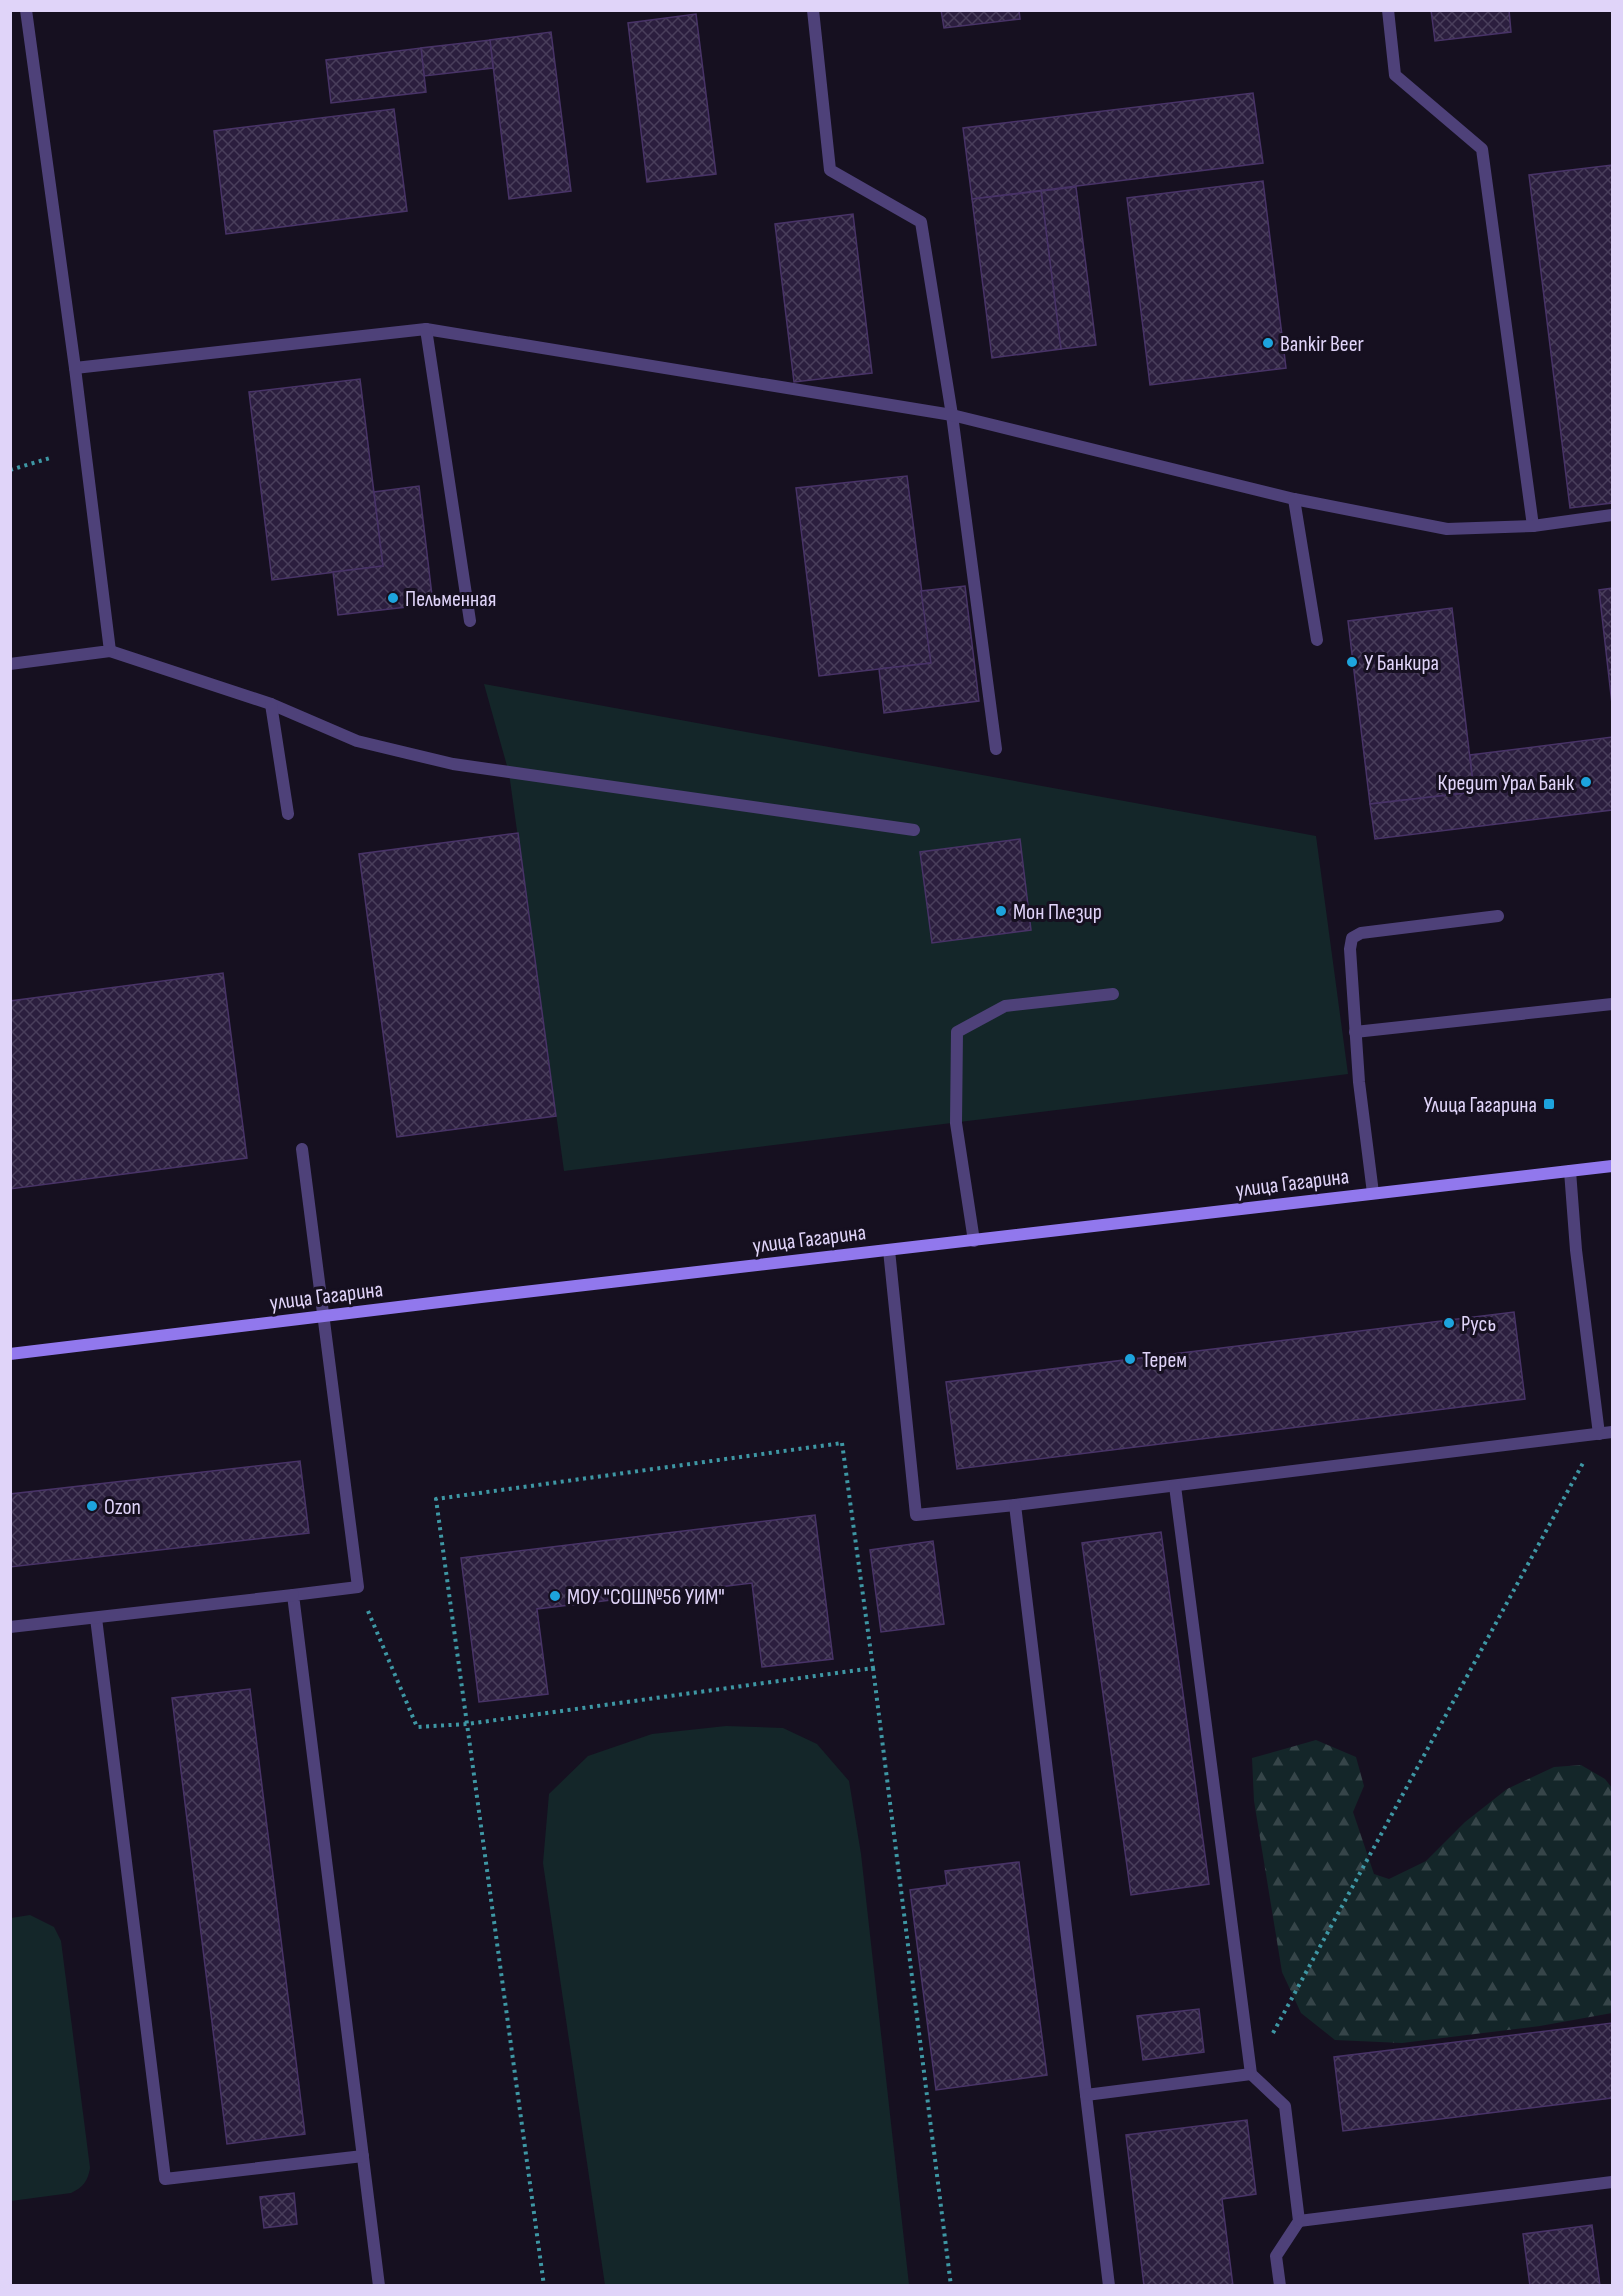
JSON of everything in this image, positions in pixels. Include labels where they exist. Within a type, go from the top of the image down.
[{"type":"main road","name":"улица Гагарина","points":[[10,1354],[1612,1166]]},
{"type":"lane","points":[[26,10],[75,368],[110,651]]},
{"type":"lane","points":[[813,10],[830,170],[921,222],[952,415],[996,749]]},
{"type":"lane","points":[[1388,10],[1395,75],[1482,149],[1533,526]]},
{"type":"lane","points":[[75,368],[426,329],[952,415],[1294,499],[1447,529],[1533,526],[1612,515]]},
{"type":"lane","points":[[426,329],[470,621]]},
{"type":"lane","points":[[1294,499],[1317,640]]},
{"type":"lane","points":[[10,664],[110,651],[271,704],[357,741],[453,764],[914,830]]},
{"type":"lane","points":[[271,704],[288,814]]},
{"type":"lane","points":[[1373,1193],[1359,1082],[1350,949],[1352,938],[1361,933],[1498,916]]},
{"type":"lane","points":[[974,1241],[956,1123],[957,1032],[1005,1006],[1113,994]]},
{"type":"lane","points":[[1355,1032],[1612,1004]]},
{"type":"lane","points":[[10,1628],[358,1587],[302,1149]]},
{"type":"lane","points":[[1570,1171],[1576,1250],[1599,1434]]},
{"type":"lane","points":[[889,1250],[916,1515],[1175,1486],[1612,1432]]},
{"type":"lane","points":[[1175,1486],[1251,2074],[1285,2106],[1299,2221],[1276,2256],[1280,2286]]},
{"type":"lane","points":[[1015,1505],[1109,2286]]},
{"type":"lane","points":[[293,1595],[379,2286]]},
{"type":"lane","points":[[96,1618],[165,2179],[363,2156]]},
{"type":"lane","points":[[1086,2095],[1251,2074]]},
{"type":"lane","points":[[1299,2221],[1612,2182]]},
{"type":"path","points":[[10,470],[50,458]]},
{"type":"path","points":[[1251,2074],[1599,1434]]},
{"type":"path","points":[[544,2286],[436,1499],[842,1443],[873,1668],[951,2286]]},
{"type":"path","points":[[358,1587],[417,1727],[467,1724],[873,1668]]},
{"type":"green space","points":[[484,684],[1316,836],[1348,1074],[564,1171],[509,773]]},
{"type":"green space","points":[[726,1726],[783,1728],[817,1744],[849,1781],[861,1854],[909,2285],[605,2285],[543,1863],[549,1794],[588,1756],[652,1734]]},
{"type":"green space","points":[[1316,1740],[1356,1757],[1364,1786],[1353,1812],[1374,1874],[1389,1879],[1426,1861],[1465,1822],[1507,1789],[1554,1767],[1581,1765],[1605,1779],[1612,1788],[1612,2013],[1540,2026],[1402,2043],[1335,2040],[1301,2013],[1282,1972],[1254,1801],[1252,1758]]},
{"type":"green space","points":[[30,1915],[54,1927],[61,1941],[90,2168],[84,2183],[71,2193],[11,2201],[11,1918]]},
{"type":"building","points":[[941,10],[1019,10],[1020,19],[944,28]]},
{"type":"building","points":[[1431,10],[1509,10],[1511,32],[1435,41]]},
{"type":"building","points":[[696,14],[716,174],[647,182],[628,23]]},
{"type":"building","points":[[551,32],[571,191],[509,199],[490,40]]},
{"type":"building","points":[[490,40],[493,68],[424,76],[421,48]]},
{"type":"building","points":[[421,48],[426,92],[331,103],[326,60]]},
{"type":"building","points":[[1253,93],[1263,163],[972,199],[963,128]]},
{"type":"building","points":[[394,109],[407,211],[226,234],[214,131]]},
{"type":"building","points":[[1612,165],[1612,503],[1570,508],[1529,175]]},
{"type":"building","points":[[1263,181],[1286,368],[1150,385],[1127,198]]},
{"type":"building","points":[[1076,187],[1096,345],[1061,349],[1041,191]]},
{"type":"building","points":[[1041,191],[1061,349],[992,358],[972,199]]},
{"type":"building","points":[[853,214],[872,373],[794,382],[775,224]]},
{"type":"building","points":[[360,379],[383,566],[272,580],[249,392]]},
{"type":"building","points":[[907,476],[931,663],[819,676],[796,488]]},
{"type":"building","points":[[419,486],[433,604],[338,615],[333,572],[383,566],[374,492]]},
{"type":"building","points":[[965,586],[979,701],[884,713],[879,669],[931,663],[921,591]]},
{"type":"building","points":[[1612,588],[1612,704],[1599,590]]},
{"type":"building","points":[[1452,608],[1474,792],[1370,804],[1348,621]]},
{"type":"building","points":[[1612,737],[1612,810],[1375,839],[1370,804],[1474,792],[1470,755]]},
{"type":"building","points":[[518,833],[556,1116],[397,1137],[359,854]]},
{"type":"building","points":[[1020,839],[1031,930],[932,943],[920,852]]},
{"type":"building","points":[[223,973],[247,1158],[10,1189],[10,1001]]},
{"type":"building","points":[[1514,1312],[1525,1399],[957,1469],[946,1382]]},
{"type":"building","points":[[300,1461],[309,1533],[10,1567],[10,1494]]},
{"type":"building","name":"МОУ \"СОШ№56 УИМ\"","points":[[815,1515],[833,1659],[762,1667],[752,1583],[537,1609],[548,1694],[479,1702],[461,1558]]},
{"type":"building","points":[[1161,1532],[1209,1884],[1131,1895],[1082,1543]]},
{"type":"building","points":[[933,1541],[944,1624],[881,1632],[870,1550]]},
{"type":"building","points":[[250,1689],[305,2134],[227,2144],[172,1698]]},
{"type":"building","points":[[1019,1862],[1047,2075],[936,2090],[910,1890],[947,1885],[945,1871]]},
{"type":"building","points":[[1199,2009],[1204,2052],[1143,2060],[1137,2016]]},
{"type":"building","points":[[1612,2023],[1612,2098],[1343,2131],[1334,2057]]},
{"type":"building","points":[[1247,2120],[1256,2194],[1222,2199],[1233,2286],[1144,2286],[1126,2135]]},
{"type":"building","points":[[294,2193],[297,2224],[264,2228],[260,2197]]},
{"type":"building","points":[[1592,2225],[1600,2286],[1530,2286],[1523,2234]]},
{"type":"place","name":"Bankir Beer","points":[[1268,343]]},
{"type":"place","name":"Пельменная","points":[[393,598]]},
{"type":"place","name":"У Банкира","points":[[1352,662]]},
{"type":"place","name":"Кредит Урал Банк","points":[[1586,782]]},
{"type":"place","name":"Мон Плезир","points":[[1001,911]]},
{"type":"place","name":"Улица Гагарина","points":[[1549,1104]]},
{"type":"place","name":"Русь","points":[[1449,1323]]},
{"type":"place","name":"Терем","points":[[1130,1359]]},
{"type":"place","name":"Ozon","points":[[92,1506]]},
{"type":"place","name":"МОУ \"СОШ№56 УИМ\"","points":[[555,1596]]}]
